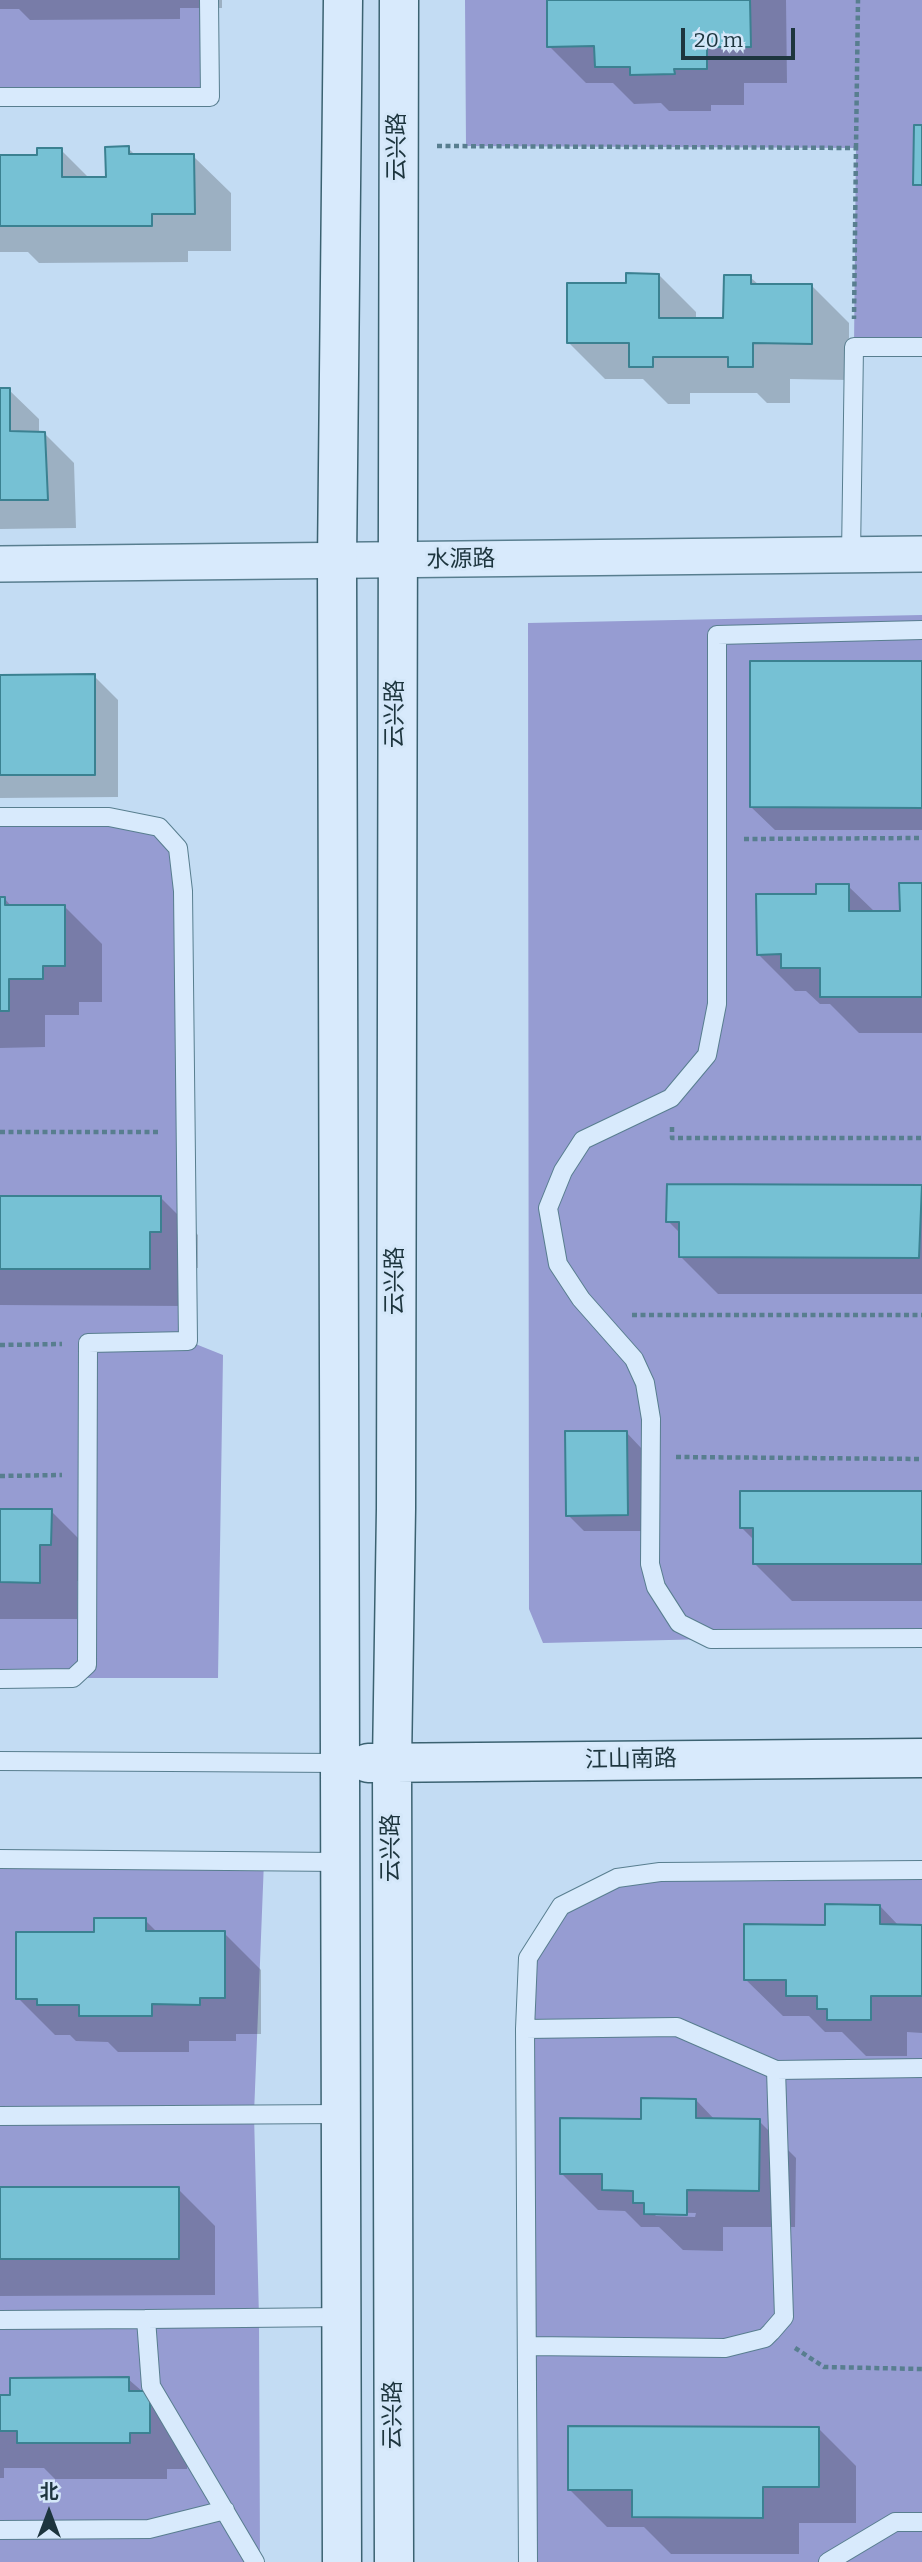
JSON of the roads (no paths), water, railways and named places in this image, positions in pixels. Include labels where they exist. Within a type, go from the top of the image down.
[{"type":"street","points":[[342,2562],[337,561],[343,0]]},
{"type":"street","name":"云兴路","points":[[394,2562],[392,1763],[396,1509],[398,0]]},
{"type":"street","name":"水源路","points":[[0,564],[922,554]]},
{"type":"street","name":"江山南路","points":[[340,1763],[922,1758]]},
{"type":"lane","points":[[0,97],[210,97],[209,0]]},
{"type":"lane","points":[[852,555],[854,347],[922,347]]},
{"type":"lane","points":[[922,630],[717,635],[717,1004],[707,1055],[671,1098],[583,1139],[563,1171],[548,1208],[558,1264],[594,1315],[634,1359],[645,1383],[651,1419],[650,1564],[656,1587],[679,1623],[711,1639],[922,1638]]},
{"type":"lane","points":[[0,817],[109,817],[159,827],[178,848],[183,891],[188,1341],[88,1343],[87,1665],[73,1678],[0,1679]]},
{"type":"lane","points":[[0,1762],[340,1763]]},
{"type":"lane","points":[[0,1858],[340,1862]]},
{"type":"lane","points":[[528,2562],[525,2029],[528,1958],[561,1906],[617,1878],[660,1872],[922,1870]]},
{"type":"lane","points":[[525,2029],[677,2027],[776,2070],[922,2068]]},
{"type":"lane","points":[[527,2346],[725,2348],[765,2338],[771,2332],[784,2317],[776,2070]]},
{"type":"lane","points":[[0,2116],[341,2114]]},
{"type":"lane","points":[[0,2320],[341,2317]]},
{"type":"lane","points":[[146,2319],[151,2386],[255,2562]]},
{"type":"lane","points":[[0,2530],[149,2529],[225,2510]]},
{"type":"lane","points":[[828,2562],[895,2522],[922,2522]]}]
